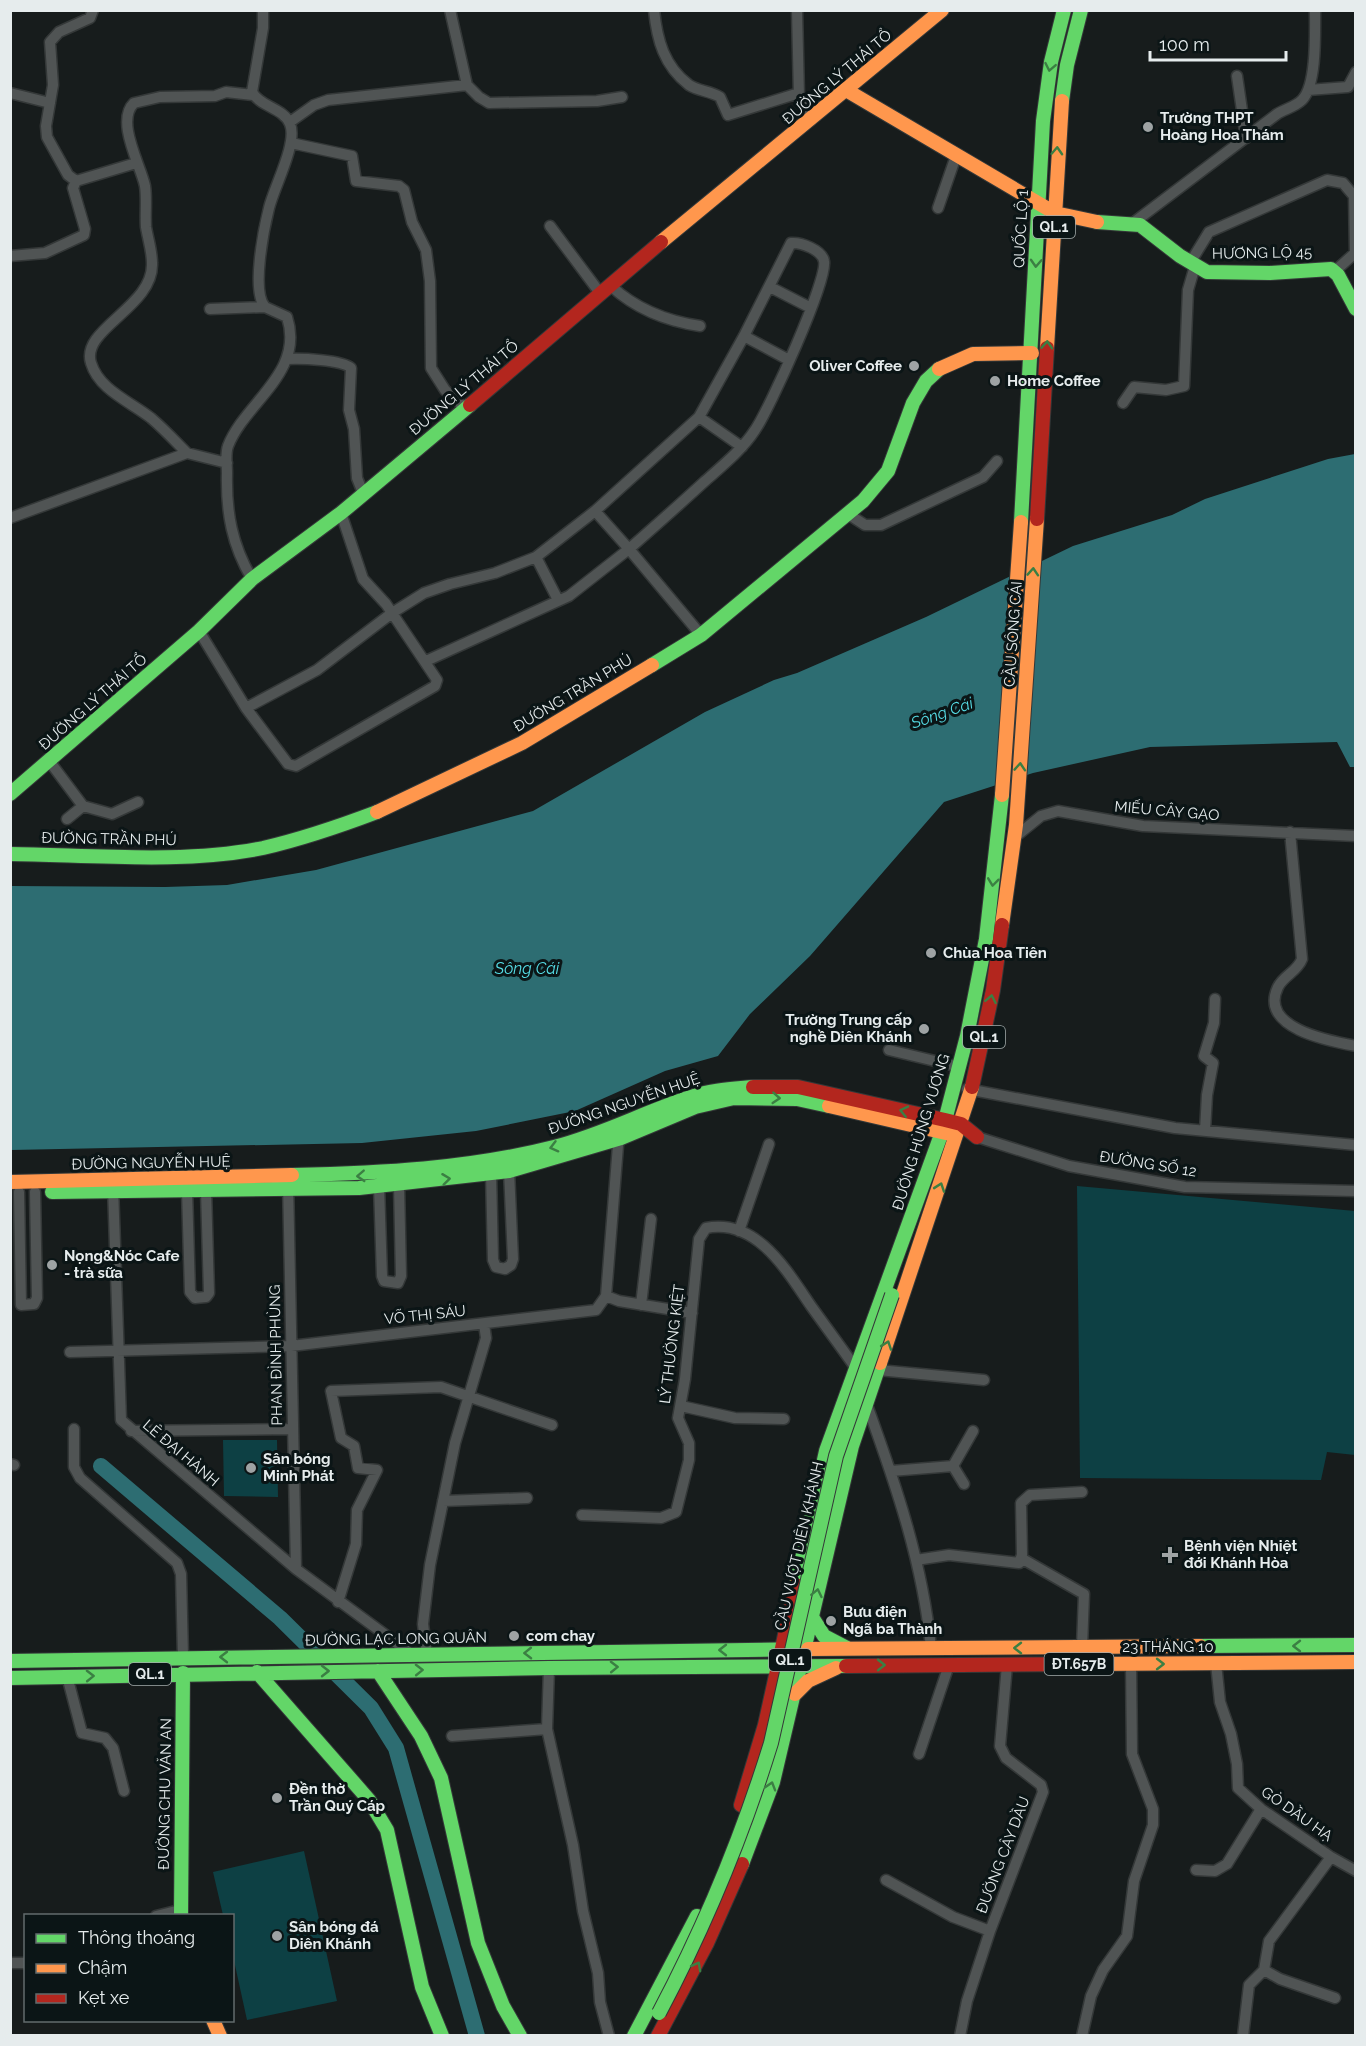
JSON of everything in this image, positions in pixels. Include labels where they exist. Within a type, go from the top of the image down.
[{"type":"main road","name":"ĐƯỜNG LÝ THÁI TỔ","points":[[10,794],[50,762],[199,631],[252,579],[341,513],[942,10]]},
{"type":"main road","name":"QUỐC LỘ 1","points":[[1026,452],[1046,92],[1064,10]]},
{"type":"main road","name":"QL.1","points":[[1055,213],[1062,94],[1081,10]]},
{"type":"main road","name":"HƯƠNG LỘ 45","points":[[846,90],[1038,205],[1055,213],[1092,222],[1133,223],[1146,229],[1192,264],[1207,272],[1270,273],[1327,269],[1335,271]]},
{"type":"main road","name":"CẦU SÔNG CÁI","points":[[1016,831],[1055,213]]},
{"type":"main road","points":[[1335,271],[1356,309]]},
{"type":"main road","name":"ĐƯỜNG TRẦN PHÚ","points":[[10,854],[189,856],[261,848],[326,831],[376,812],[540,733],[701,635],[870,495],[888,471],[913,403],[926,381],[940,368],[973,354],[1032,353]]},
{"type":"main road","name":"CẦU SÔNG CÁI","points":[[1000,824],[1026,452]]},
{"type":"main road","name":"ĐƯỜNG HÙNG VƯƠNG","points":[[906,1237],[944,1126],[960,1067],[986,939],[1000,824]]},
{"type":"main road","name":"QL.1","points":[[658,2036],[706,1950],[739,1876],[773,1782],[802,1665],[841,1487],[866,1402],[971,1090],[993,990],[1016,831]]},
{"type":"main road","name":"ĐƯỜNG NGUYỄN HUỆ","points":[[13,1189],[113,1185],[288,1183],[379,1186],[509,1171],[619,1133],[701,1094],[768,1085],[798,1087],[959,1130],[977,1137]]},
{"type":"main road","name":"ĐƯỜNG NGUYỄN HUỆ","points":[[13,1189],[35,1192],[113,1185],[206,1190],[399,1173],[500,1160],[619,1133]]},
{"type":"main road","name":"QL.1","points":[[634,2036],[691,1929],[724,1855],[754,1767],[826,1451],[855,1367],[906,1237]]},
{"type":"main road","name":"CẦU VƯỢT DIÊN KHÁNH","points":[[646,2036],[714,1907],[758,1788],[771,1743],[836,1456],[892,1295],[906,1237]]},
{"type":"main road","name":"CẦU VƯỢT DIÊN KHÁNH","points":[[892,1295],[921,1242]]},
{"type":"main road","name":"ĐT.657B","points":[[812,1617],[824,1636],[851,1649]]},
{"type":"main road","name":"23 THÁNG 10","points":[[805,1650],[1356,1645]]},
{"type":"main road","name":"ĐƯỜNG LẠC LONG QUÂN","points":[[10,1661],[805,1650]]},
{"type":"main road","name":"23 THÁNG 10","points":[[778,1665],[1356,1662]]},
{"type":"main road","name":"ĐƯỜNG LẠC LONG QUÂN","points":[[10,1678],[290,1671],[778,1665]]},
{"type":"main road","name":"ĐT.657B","points":[[795,1694],[818,1675],[843,1665]]},
{"type":"main road","points":[[378,1671],[433,1757],[448,1808],[475,1934],[489,1978],[520,2036]]},
{"type":"main road","points":[[257,1672],[369,1800],[387,1830],[422,1987],[442,2036]]},
{"type":"main road","name":"ĐƯỜNG CHU VĂN AN","points":[[181,1913],[183,1673]]},
{"type":"main road","points":[[214,2022],[220,2036]]},
{"type":"street","points":[[76,181],[68,175],[50,144],[46,126],[53,85],[50,42],[58,32],[86,21],[93,10]]},
{"type":"street","points":[[253,95],[252,84],[263,28],[263,10]]},
{"type":"street","points":[[450,10],[467,85],[479,98],[489,103],[597,101],[622,97]]},
{"type":"street","points":[[654,10],[657,36],[663,53],[689,85],[720,97],[728,115],[799,93]]},
{"type":"street","points":[[797,10],[799,93],[811,120]]},
{"type":"street","points":[[1133,223],[1276,114],[1299,103],[1308,90],[1315,34],[1315,10]]},
{"type":"street","points":[[1308,90],[1348,87],[1356,72]]},
{"type":"street","points":[[1237,76],[1246,138]]},
{"type":"street","points":[[290,122],[314,105],[328,100],[467,85]]},
{"type":"street","points":[[227,463],[187,453],[149,417],[106,386],[91,364],[90,350],[96,340],[139,297],[151,280],[153,264],[146,227],[145,188],[136,163],[128,120],[129,111],[134,103],[160,98],[215,96],[226,92],[253,95],[290,122],[291,143],[269,207],[261,258],[258,293],[265,307]]},
{"type":"street","points":[[10,93],[50,103]]},
{"type":"street","points":[[291,143],[352,156],[356,181],[399,186],[404,190],[412,222],[426,250],[430,282],[431,368],[446,390],[466,409]]},
{"type":"street","points":[[938,208],[956,156]]},
{"type":"street","points":[[10,256],[45,253],[84,235],[85,229],[73,188],[76,181],[109,169],[136,163]]},
{"type":"street","points":[[1123,403],[1131,388],[1137,386],[1152,390],[1184,386],[1188,290],[1192,264],[1209,232],[1327,180],[1343,183],[1354,196],[1355,253],[1335,271]]},
{"type":"street","points":[[550,226],[605,290],[653,314],[700,326]]},
{"type":"street","points":[[246,708],[317,670],[392,613],[436,588],[495,573],[536,557],[595,511],[699,417],[770,288],[791,243],[797,242],[819,252],[824,260],[824,270],[811,308],[755,430],[742,447],[629,549],[577,591],[426,661]]},
{"type":"street","points":[[770,288],[811,308]]},
{"type":"street","points":[[210,309],[265,307],[286,316],[288,320],[287,359],[280,375],[230,442],[227,463],[226,506],[229,524],[235,546],[252,579]]},
{"type":"street","points":[[744,336],[789,360]]},
{"type":"street","points":[[287,359],[316,359],[346,364],[351,368],[349,410],[354,429],[357,478],[363,493]]},
{"type":"street","points":[[699,417],[742,447]]},
{"type":"street","points":[[11,518],[187,453]]},
{"type":"street","points":[[848,514],[865,525],[881,525],[983,477],[997,461]]},
{"type":"street","points":[[595,511],[701,635]]},
{"type":"street","points":[[199,631],[246,708],[288,764],[296,766],[435,687],[437,680],[426,661],[392,613],[363,579],[341,513]]},
{"type":"street","points":[[536,557],[558,600]]},
{"type":"street","points":[[50,762],[83,806],[112,814],[138,802]]},
{"type":"street","points":[[67,819],[83,806]]},
{"type":"street","name":"MIẾU CÂY GẠO","points":[[1016,831],[1041,816],[1058,811],[1143,826],[1356,836]]},
{"type":"street","points":[[1290,832],[1302,959],[1298,967],[1279,985],[1275,994],[1275,1009],[1280,1018],[1291,1026],[1356,1046]]},
{"type":"street","points":[[1205,1131],[1207,1095],[1213,1063],[1204,1056],[1214,1023],[1215,999]]},
{"type":"street","points":[[889,1050],[960,1067]]},
{"type":"street","points":[[955,1086],[1116,1118],[1205,1131],[1356,1145]]},
{"type":"street","points":[[619,1133],[606,1296],[612,1300],[692,1313]]},
{"type":"street","name":"ĐƯỜNG SỐ 12","points":[[977,1137],[1069,1166],[1185,1187],[1356,1191]]},
{"type":"street","points":[[769,1144],[739,1231],[765,1246],[780,1263],[855,1367]]},
{"type":"street","points":[[500,1160],[509,1171],[513,1259],[511,1265],[505,1269],[496,1267],[493,1260],[491,1173],[500,1160]]},
{"type":"street","name":"PHAN ĐÌNH PHÙNG","points":[[288,1183],[296,1569]]},
{"type":"street","name":"LÊ ĐẠI HÀNH","points":[[113,1185],[120,1416],[131,1431],[296,1569],[338,1602],[420,1655]]},
{"type":"street","points":[[379,1186],[382,1276],[384,1281],[392,1284],[398,1283],[401,1276],[399,1185]]},
{"type":"street","points":[[13,1189],[21,1305],[34,1304],[37,1298],[35,1192]]},
{"type":"street","points":[[187,1190],[190,1293],[195,1298],[206,1298],[208,1293],[206,1190]]},
{"type":"street","points":[[640,1305],[651,1219]]},
{"type":"street","name":"LÝ THƯỜNG KIỆT","points":[[582,1515],[662,1518],[675,1514],[689,1453],[687,1439],[678,1420],[699,1239],[701,1232],[709,1227],[739,1231]]},
{"type":"street","name":"VÕ THỊ SÁU","points":[[70,1352],[291,1346],[596,1310],[606,1296]]},
{"type":"street","points":[[420,1655],[425,1594],[455,1443],[486,1338],[484,1324]]},
{"type":"street","points":[[878,1370],[984,1380]]},
{"type":"street","points":[[338,1602],[356,1544],[357,1510],[377,1470],[358,1468],[354,1446],[341,1438],[331,1391],[441,1386],[552,1425]]},
{"type":"street","points":[[866,1402],[891,1471],[916,1560],[926,1600],[931,1648]]},
{"type":"street","points":[[681,1406],[735,1418],[784,1419]]},
{"type":"street","points":[[131,1431],[292,1429]]},
{"type":"street","points":[[74,1430],[74,1467],[80,1478],[177,1563],[181,1574],[183,1657]]},
{"type":"street","points":[[953,1466],[973,1431]]},
{"type":"street","points":[[891,1471],[953,1466]]},
{"type":"street","points":[[953,1466],[964,1484]]},
{"type":"street","points":[[916,1560],[949,1555],[1019,1563],[1021,1558],[1021,1503],[1030,1495],[1082,1492]]},
{"type":"street","points":[[443,1501],[527,1498]]},
{"type":"street","points":[[1021,1558],[1084,1594],[1082,1647]]},
{"type":"street","name":"GÒ DẦU HẠ","points":[[1216,1663],[1220,1702],[1231,1734],[1237,1764],[1238,1788],[1261,1809],[1331,1857],[1269,1941],[1264,1970]]},
{"type":"street","points":[[1082,2036],[1091,1996],[1103,1970],[1127,1936],[1134,1881],[1153,1825],[1153,1809],[1132,1754],[1131,1664]]},
{"type":"street","points":[[919,1754],[949,1665]]},
{"type":"street","name":"ĐƯỜNG CÂY DẦU","points":[[960,2036],[967,2001],[990,1931],[1042,1792],[1041,1785],[1006,1758],[1000,1746],[1007,1665]]},
{"type":"street","points":[[549,1668],[547,1729],[573,1845],[583,1911],[598,1973],[600,2002],[609,2036]]},
{"type":"street","points":[[67,1676],[82,1733],[105,1738],[113,1748],[124,1791]]},
{"type":"street","points":[[452,1736],[547,1729]]},
{"type":"street","points":[[1196,1870],[1215,1871],[1227,1864],[1261,1809]]},
{"type":"street","points":[[1331,1857],[1356,1870]]},
{"type":"street","points":[[886,1880],[953,1917],[990,1931]]},
{"type":"street","points":[[1243,2036],[1249,1985],[1264,1970],[1280,1979],[1335,1998]]},
{"type":"shaded area","points":[[1077,1186],[1355,1211],[1355,1455],[1327,1452],[1321,1480],[1080,1478]]},
{"type":"shaded area","name":"Sân bóng Minh Phát","points":[[223,1440],[277,1440],[278,1497],[224,1496]]},
{"type":"shaded area","name":"Sân bóng đá Diên Khánh","points":[[304,1851],[337,2001],[247,2020],[234,1961],[234,1914],[223,1914],[213,1872]]},
{"type":"water","name":"Sông Cái","points":[[1355,454],[1355,767],[1350,767],[1337,742],[1150,747],[1033,773],[944,802],[810,956],[750,1014],[718,1056],[665,1071],[575,1111],[476,1131],[362,1143],[11,1150],[10,886],[227,885],[316,870],[533,811],[705,712],[774,680],[797,673],[926,617],[1073,546],[1172,515],[1205,499],[1328,459]]},
{"type":"waterway","points":[[101,1466],[280,1618],[371,1708],[396,1748],[477,2036]]},
{"type":"traffic: fast","points":[[1021,522],[1043,121],[1051,62],[1064,10]]},
{"type":"traffic: fast","points":[[1062,101],[1067,65],[1081,10]]},
{"type":"traffic: fast","points":[[1097,222],[1140,225],[1180,256],[1207,272],[1270,273],[1331,269],[1338,275],[1356,309]]},
{"type":"traffic: fast","points":[[652,665],[701,635],[863,501],[888,471],[913,403],[926,381],[939,369]]},
{"type":"traffic: fast","points":[[10,794],[199,631],[252,579],[341,513],[470,405]]},
{"type":"traffic: fast","points":[[796,1585],[826,1451],[942,1132],[967,1036],[986,939],[1002,795]]},
{"type":"traffic: fast","points":[[10,854],[170,857],[233,853],[292,841],[377,812]]},
{"type":"traffic: fast","points":[[292,1175],[424,1169],[522,1154],[572,1142],[699,1095],[753,1087]]},
{"type":"traffic: fast","points":[[52,1192],[359,1188],[509,1171],[621,1138],[695,1107],[734,1098],[797,1099],[829,1106]]},
{"type":"traffic: fast","points":[[659,2013],[692,1947],[721,1881],[760,1778],[771,1743],[836,1456],[892,1295]]},
{"type":"traffic: fast","points":[[742,1864],[773,1782],[852,1446],[880,1363]]},
{"type":"traffic: fast","points":[[812,1617],[824,1636],[847,1648]]},
{"type":"traffic: fast","points":[[1200,1646],[1356,1645]]},
{"type":"traffic: fast","points":[[10,1661],[808,1649]]},
{"type":"traffic: fast","points":[[10,1678],[549,1668],[846,1666]]},
{"type":"traffic: fast","points":[[378,1671],[421,1736],[441,1778],[478,1943],[503,2006],[520,2036]]},
{"type":"traffic: fast","points":[[257,1672],[369,1800],[387,1830],[422,1987],[442,2036]]},
{"type":"traffic: fast","points":[[181,1914],[183,1673]]},
{"type":"traffic: fast","points":[[634,2036],[697,1916]]},
{"type":"traffic: slow","points":[[661,242],[942,10]]},
{"type":"traffic: slow","points":[[846,90],[1055,213],[1097,222]]},
{"type":"traffic: slow","points":[[1047,348],[1062,101]]},
{"type":"traffic: slow","points":[[939,369],[973,354],[1032,353]]},
{"type":"traffic: slow","points":[[1002,925],[1016,825],[1037,519]]},
{"type":"traffic: slow","points":[[1002,795],[1021,522]]},
{"type":"traffic: slow","points":[[377,812],[522,743],[652,665]]},
{"type":"traffic: slow","points":[[880,1363],[972,1087]]},
{"type":"traffic: slow","points":[[829,1106],[950,1134]]},
{"type":"traffic: slow","points":[[10,1182],[292,1175]]},
{"type":"traffic: slow","points":[[808,1649],[1200,1646]]},
{"type":"traffic: slow","points":[[1090,1664],[1356,1662]]},
{"type":"traffic: slow","points":[[795,1694],[808,1681],[836,1668]]},
{"type":"traffic: slow","points":[[214,2022],[220,2036]]},
{"type":"traffic: jam","points":[[470,405],[661,242]]},
{"type":"traffic: jam","points":[[1037,519],[1047,348]]},
{"type":"traffic: jam","points":[[972,1087],[993,990],[1002,925]]},
{"type":"traffic: jam","points":[[753,1087],[798,1087],[961,1124],[977,1137]]},
{"type":"traffic: jam","points":[[741,1805],[765,1725],[796,1585]]},
{"type":"traffic: jam","points":[[846,1666],[1090,1664]]},
{"type":"traffic: jam","points":[[658,2036],[707,1943],[742,1864]]},
{"type":"place","name":"Trường THPT Hoàng Hoa Thám","points":[[1148,127]]},
{"type":"place","name":"Oliver Coffee","points":[[914,366]]},
{"type":"place","name":"Home Coffee","points":[[995,381]]},
{"type":"place","name":"Chùa Hoa Tiên","points":[[931,953]]},
{"type":"place","name":"Trường Trung cấp nghề Diên Khánh","points":[[924,1029]]},
{"type":"place","name":"Nọng&Nóc Cafe - trà sữa","points":[[52,1265]]},
{"type":"place","name":"Sân bóng Minh Phát","points":[[251,1468]]},
{"type":"place","name":"Bệnh viện Nhiệt đới Khánh Hòa","points":[[1170,1555]]},
{"type":"place","name":"Bưu điện Ngã ba Thành","points":[[831,1621]]},
{"type":"place","name":"com chay","points":[[514,1636]]},
{"type":"place","name":"Đền thờ Trần Quý Cáp","points":[[277,1798]]},
{"type":"place","name":"Sân bóng đá Diên Khánh","points":[[277,1936]]}]
